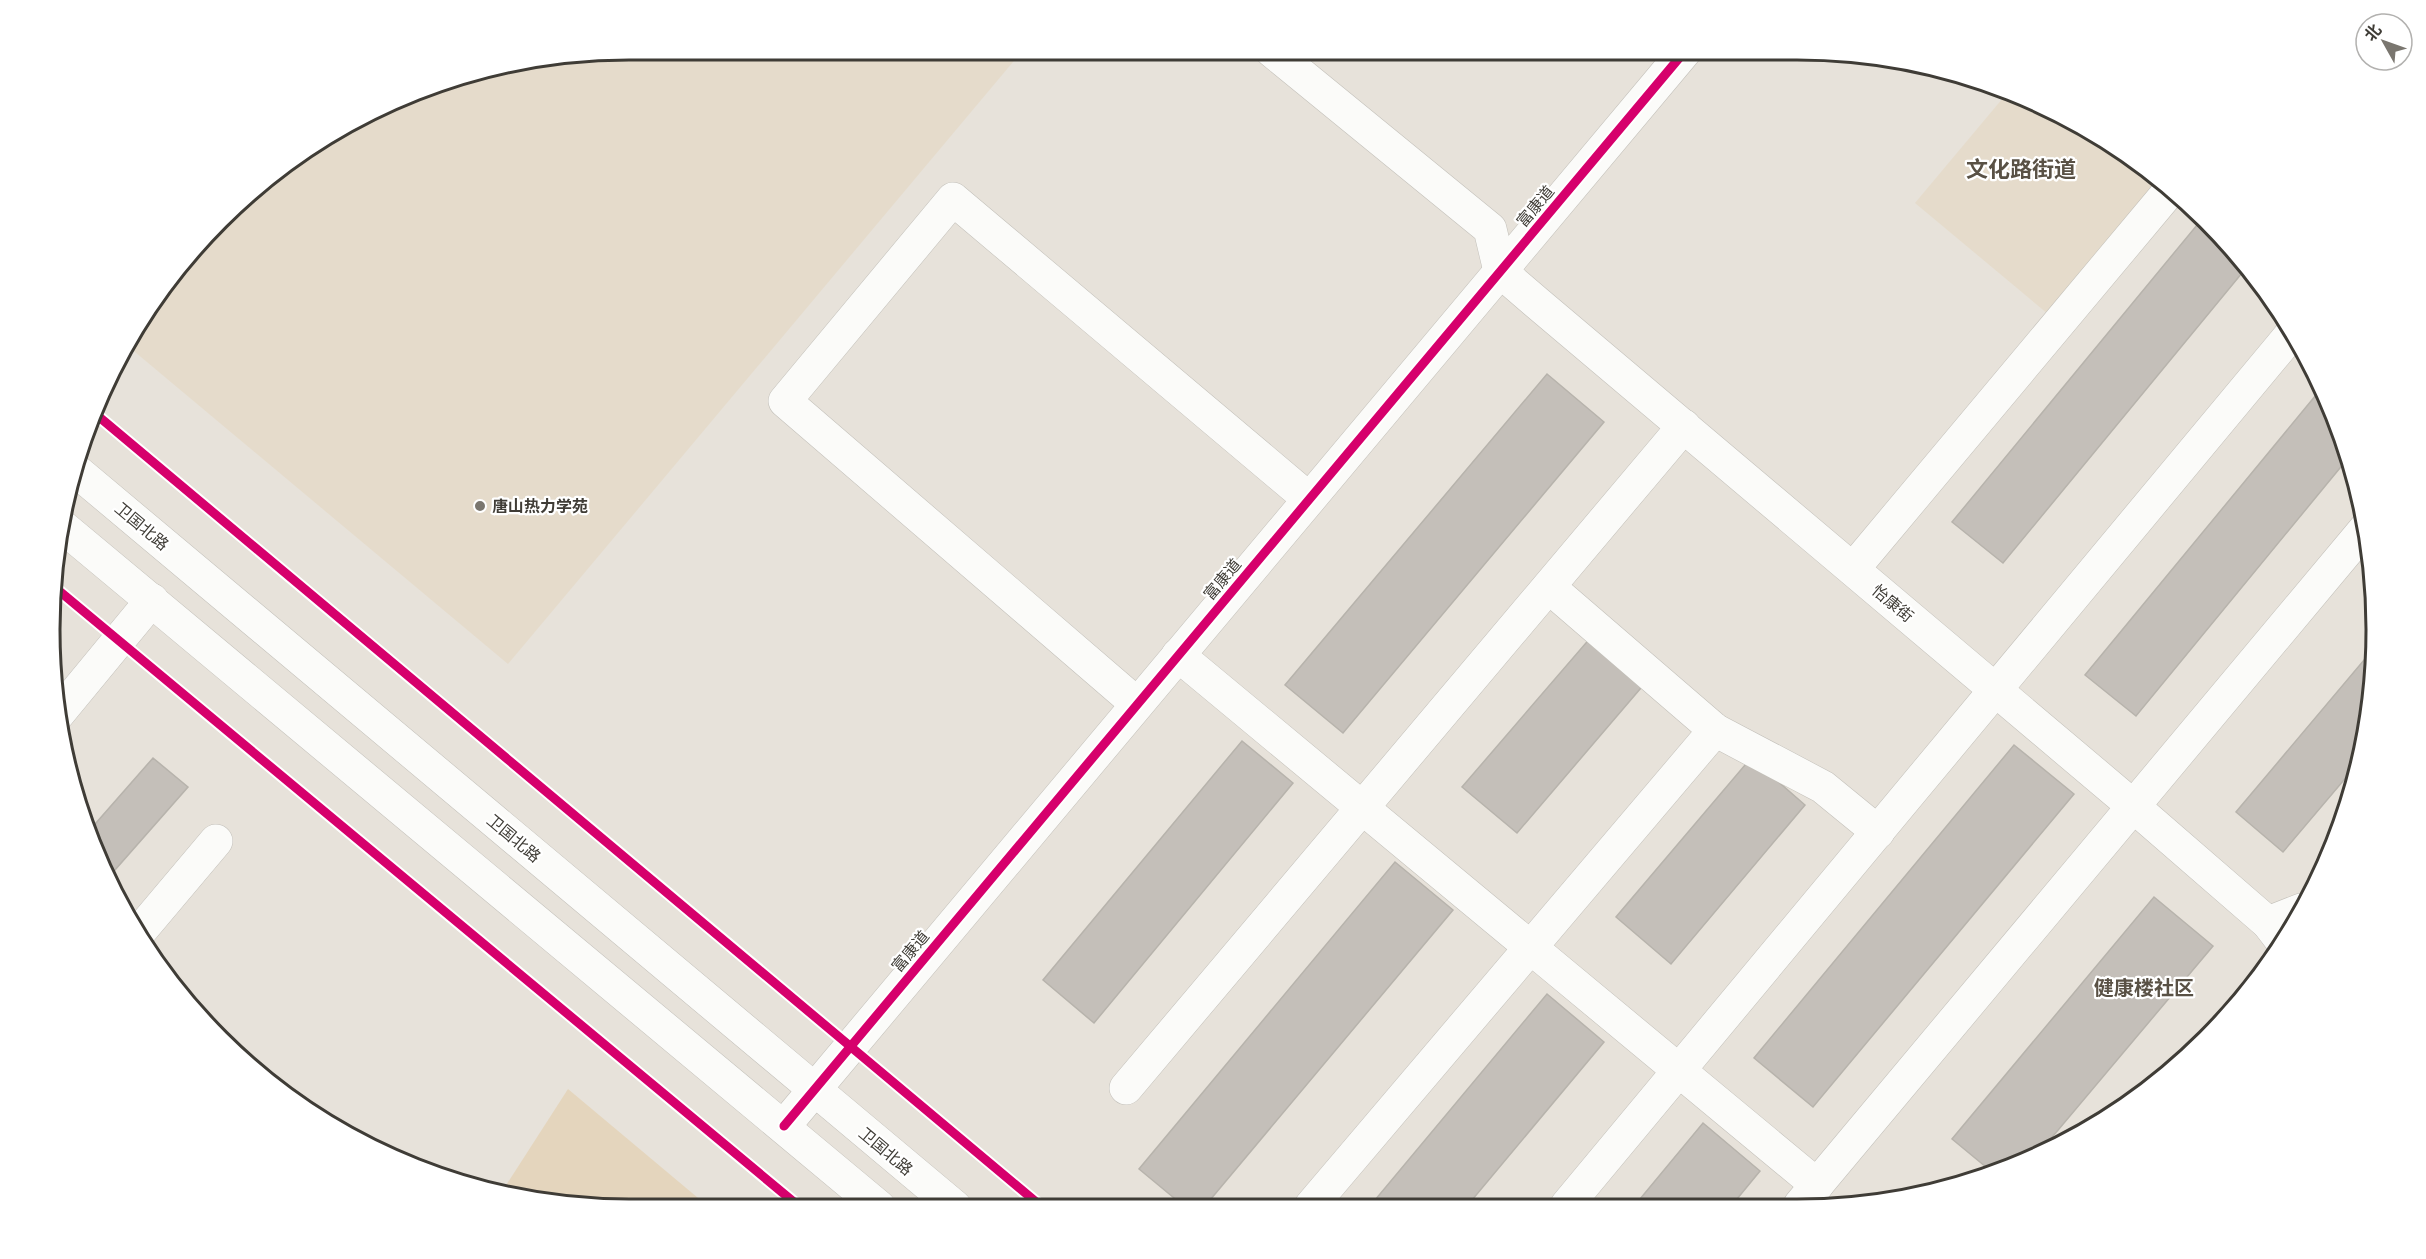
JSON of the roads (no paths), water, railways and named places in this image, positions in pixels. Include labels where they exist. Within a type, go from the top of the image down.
[{"type":"street","points":[[1283,60],[1490,229],[1500,271]]},
{"type":"street","name":"富康道","points":[[784,1126],[1677,60]]},
{"type":"street","points":[[1853,569],[2165,196]]},
{"type":"street","points":[[1137,704],[785,401],[953,199],[1309,499]]},
{"type":"street","name":"怡康街","points":[[1500,271],[2133,806],[2275,931]]},
{"type":"street","points":[[1572,1199],[2287,340]]},
{"type":"street","points":[[1126,1088],[1684,426]]},
{"type":"street","name":"卫国北路","points":[[81,475],[945,1199]]},
{"type":"street","points":[[69,532],[784,1126],[869,1199]]},
{"type":"street","points":[[1178,655],[1679,1071],[1808,1195],[2358,537]]},
{"type":"street","points":[[1549,587],[1715,730],[1824,787],[1878,832]]},
{"type":"street","points":[[65,705],[152,600]]},
{"type":"street","points":[[1317,1199],[1715,730]]},
{"type":"street","points":[[144,927],[216,841]]},
{"type":"place","name":"唐山热力学苑","points":[[480,506]]},
{"type":"district","name":"文化路街道","points":[[2021,169]]},
{"type":"district","name":"健康楼社区","points":[[2144,988]]}]
